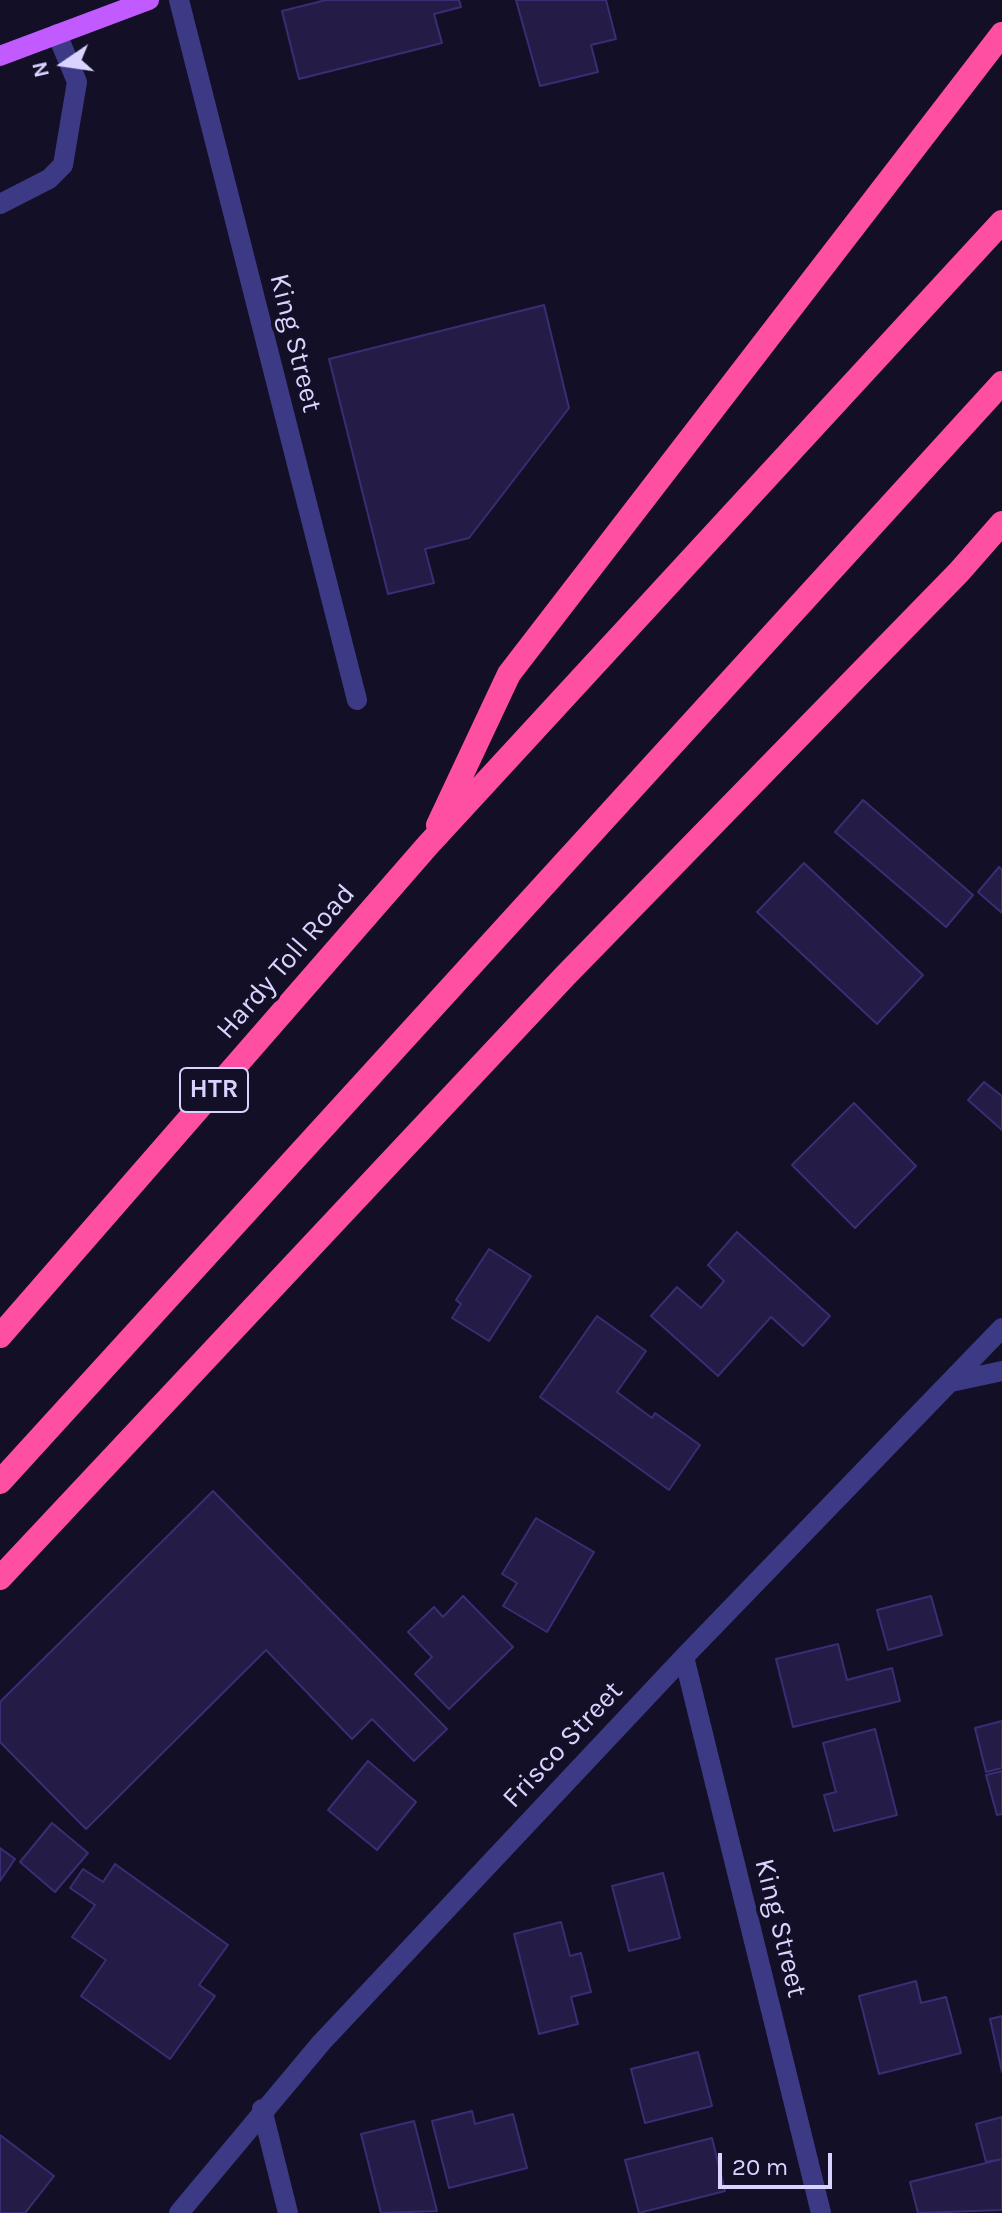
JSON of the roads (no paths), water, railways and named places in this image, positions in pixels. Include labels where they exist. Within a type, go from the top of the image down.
[{"type":"highway","points":[[428,845],[509,674],[997,42]]},
{"type":"highway","points":[[428,845],[1002,222]]},
{"type":"highway","points":[[0,1482],[1002,383]]},
{"type":"highway","points":[[0,1578],[565,976],[959,572],[1002,523]]},
{"type":"highway","points":[[959,572],[1002,535]]},
{"type":"highway","name":"Hardy Toll Road","points":[[0,1336],[428,845]]},
{"type":"main road","points":[[0,56],[149,0]]},
{"type":"street","name":"King Street","points":[[179,0],[357,700]]},
{"type":"street","points":[[0,204],[49,179],[63,165],[77,82],[57,34]]},
{"type":"street","name":"Frisco Street","points":[[179,2213],[262,2109],[684,1657],[1002,1328]]},
{"type":"street","points":[[951,1382],[1002,1371]]},
{"type":"street","name":"King Street","points":[[684,1657],[821,2213]]},
{"type":"street","points":[[262,2109],[288,2213]]}]
